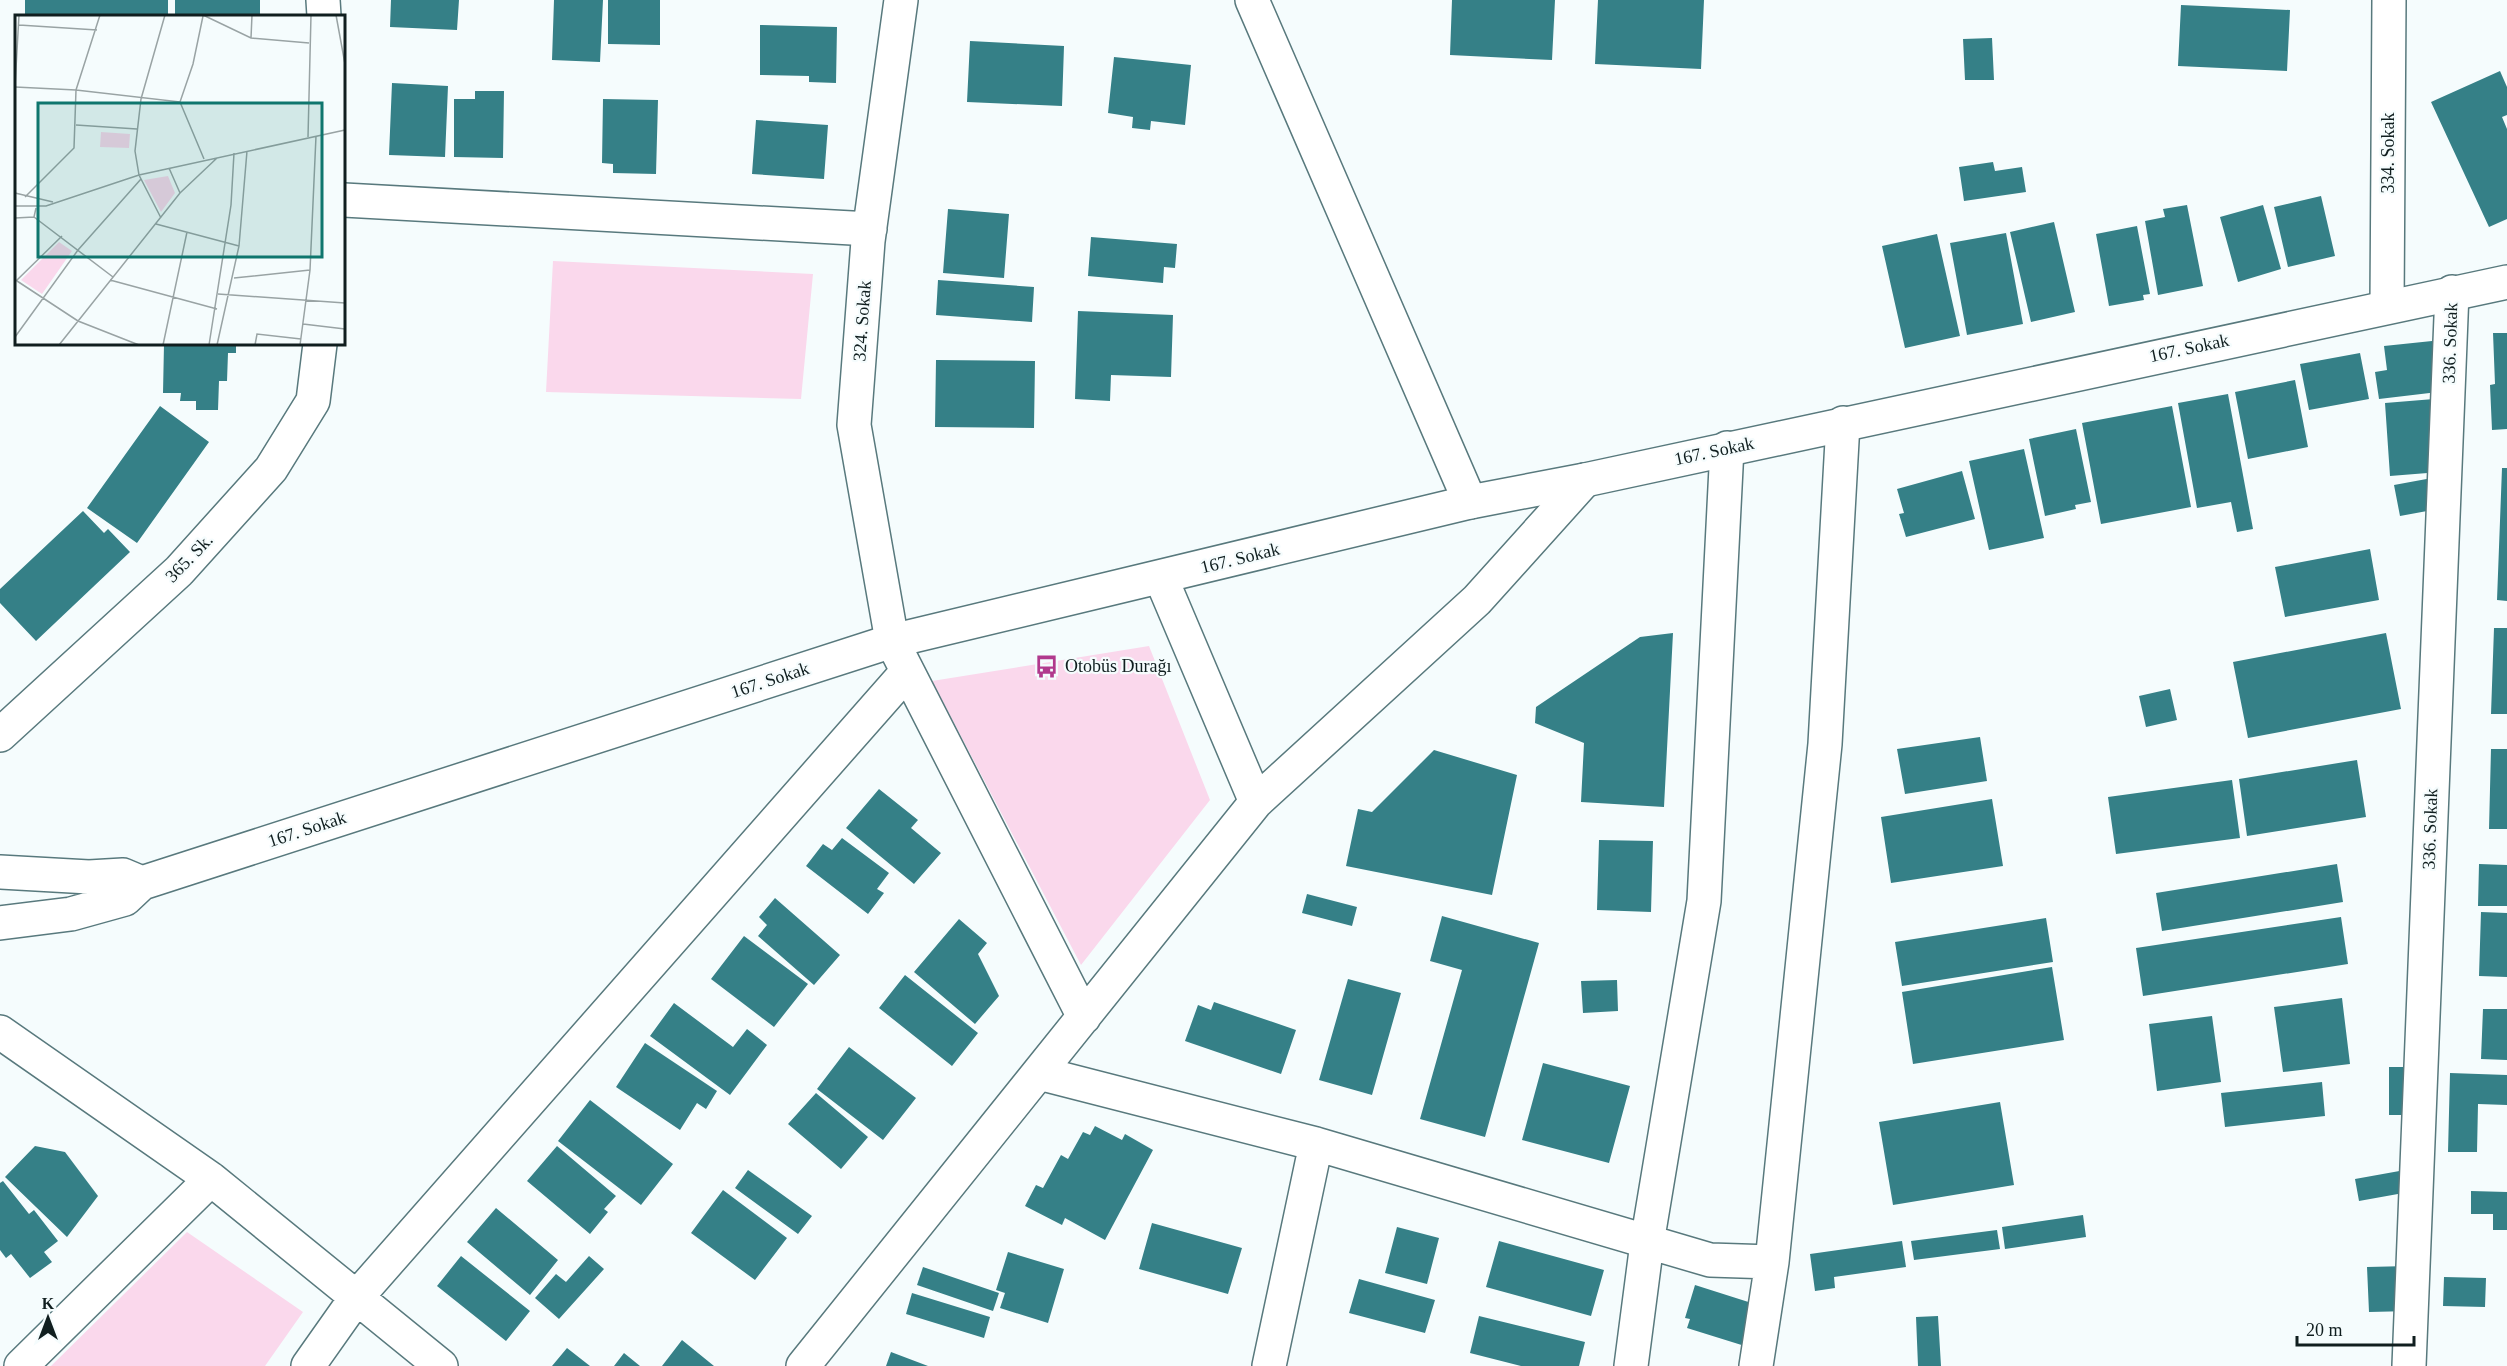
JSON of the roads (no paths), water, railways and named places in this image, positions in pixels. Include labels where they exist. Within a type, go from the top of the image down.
[{"type":"street","points":[[323,0],[324,15]]},
{"type":"street","name":"324. Sokak","points":[[901,0],[870,229],[854,424],[892,641],[1084,1017]]},
{"type":"street","points":[[1252,0],[1470,501]]},
{"type":"street","name":"334. Sokak","points":[[2387,306],[2389,0]]},
{"type":"street","points":[[345,200],[870,229]]},
{"type":"street","name":"167. Sokak","points":[[0,923],[71,914],[125,899],[142,882],[892,641],[1161,578],[1470,501],[1585,480],[2507,282]]},
{"type":"street","name":"336. Sokak","points":[[2409,1366],[2452,292]]},
{"type":"street","name":"365. Sk.","points":[[0,735],[179,571],[272,469],[313,401],[320,345]]},
{"type":"street","points":[[1756,1366],[1772,1262],[1825,744],[1843,423]]},
{"type":"street","points":[[1631,1366],[1647,1244],[1704,901],[1727,448]]},
{"type":"street","points":[[803,1366],[1256,802],[1477,600],[1585,480]]},
{"type":"street","points":[[1161,578],[1256,802]]},
{"type":"street","points":[[308,1366],[356,1298],[907,672]]},
{"type":"street","points":[[0,872],[88,877],[123,875],[142,882]]},
{"type":"street","points":[[0,1032],[211,1179],[441,1366]]},
{"type":"street","points":[[1039,1073],[1316,1144],[1647,1244],[1710,1260],[1772,1262]]},
{"type":"street","points":[[1269,1366],[1316,1144]]},
{"type":"street","points":[[21,1366],[211,1179]]},
{"type":"place","name":"Otobüs Durağı","points":[[1047,666]]}]
